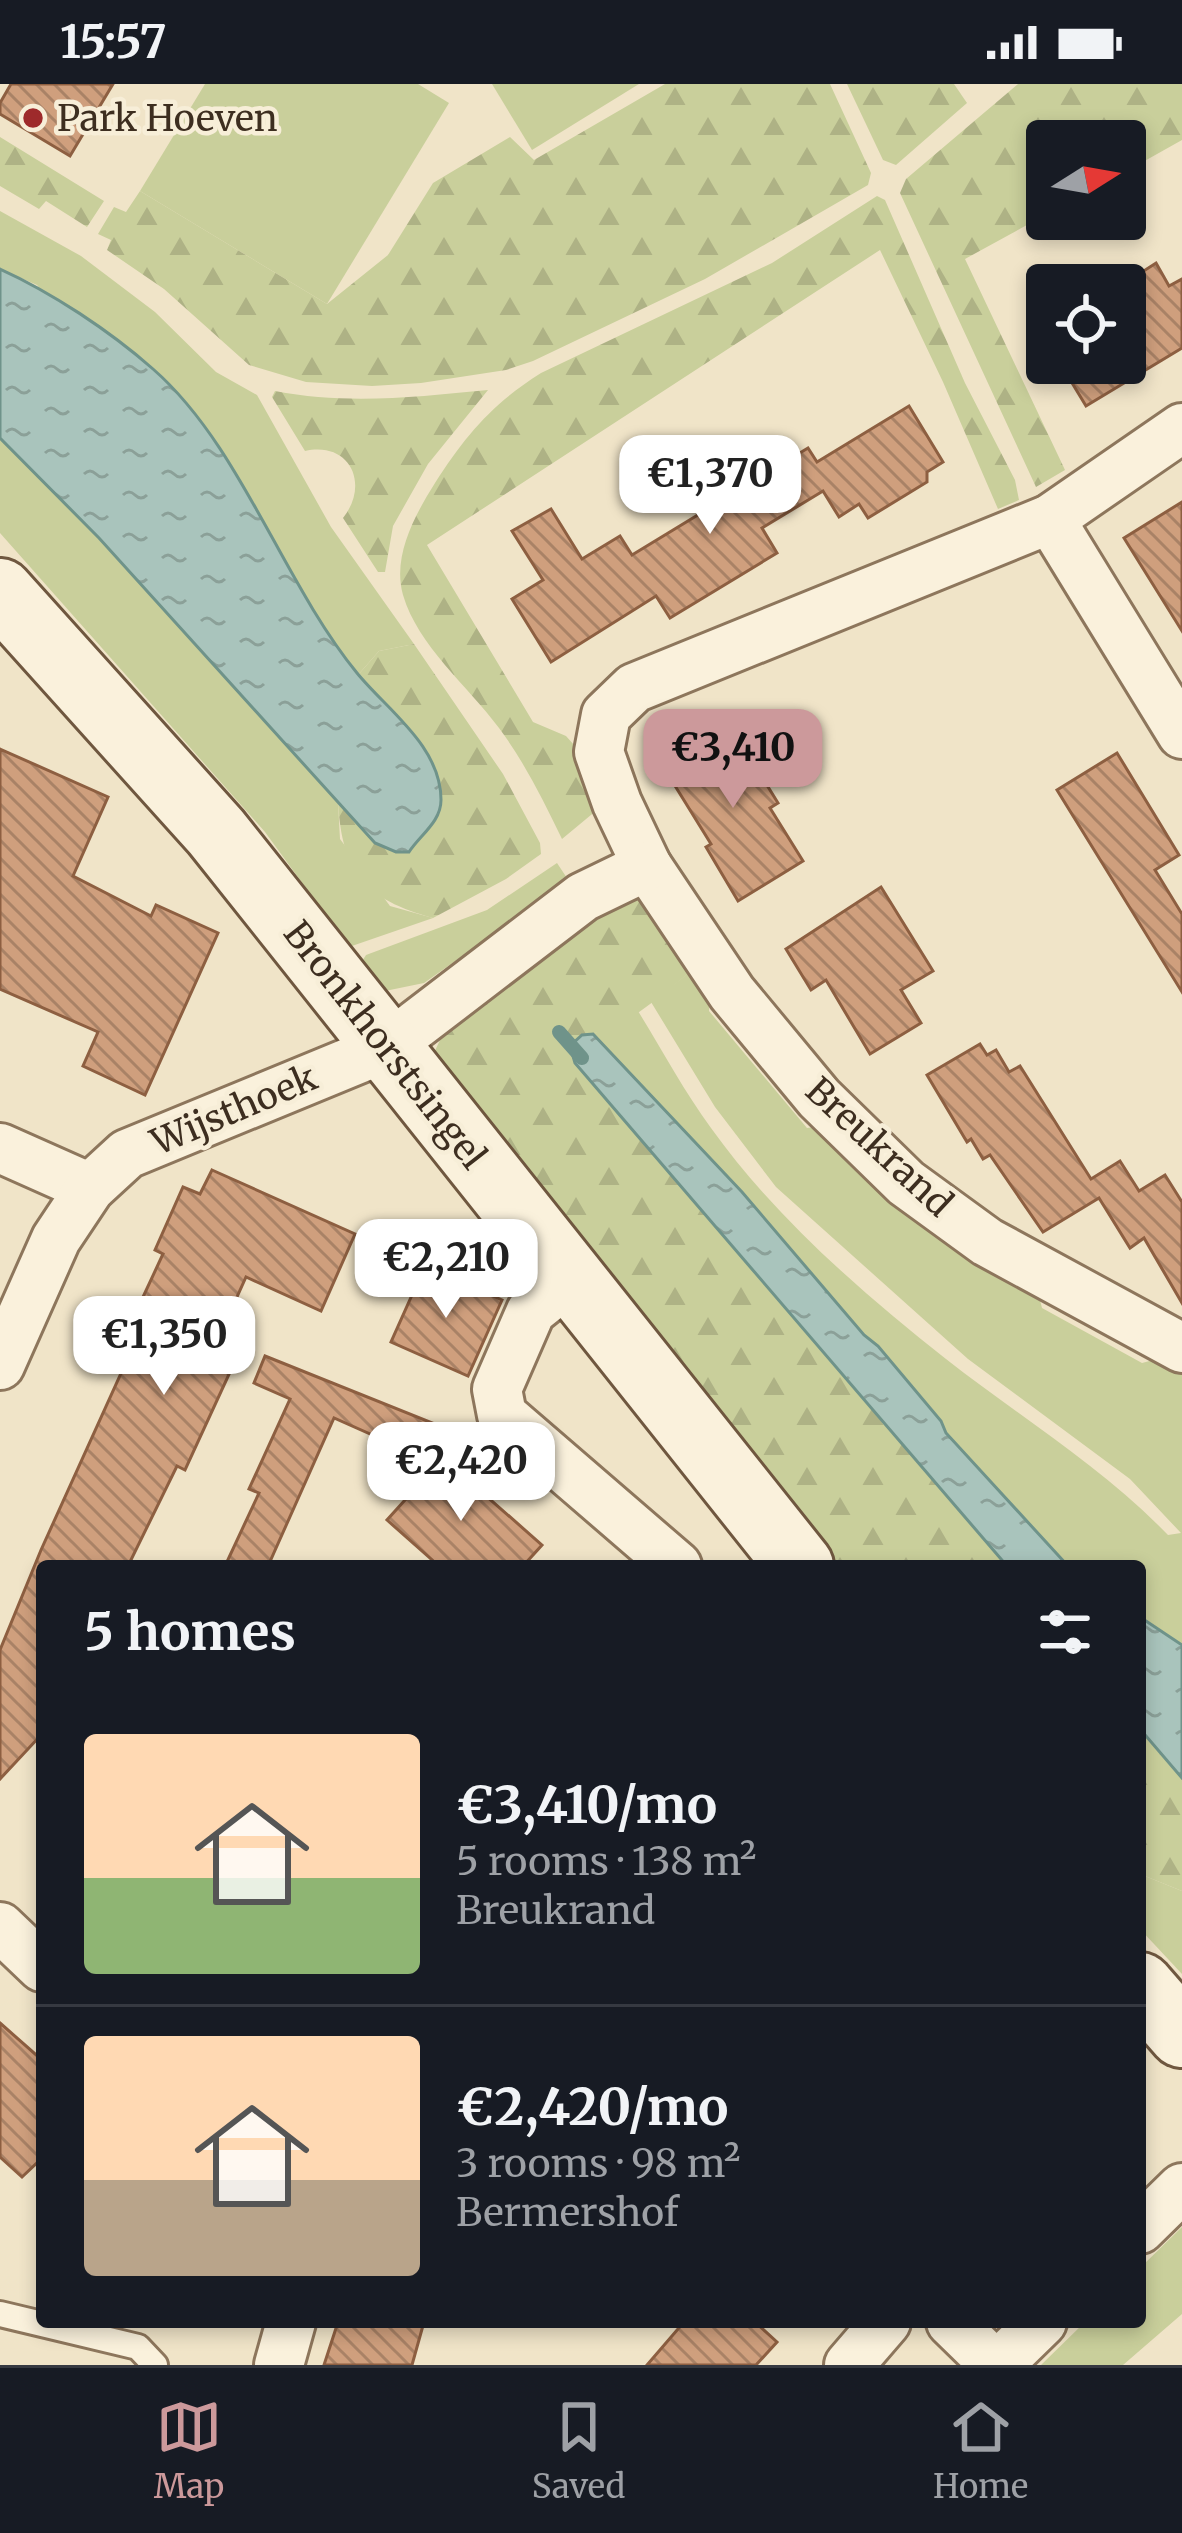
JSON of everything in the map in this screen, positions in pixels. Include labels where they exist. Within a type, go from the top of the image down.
[{"type":"street","name":"Breukrand","points":[[1182,428],[1050,519],[634,688],[606,715],[599,752],[647,866],[732,993],[819,1098],[906,1183],[987,1242],[1182,1348]]},
{"type":"street","points":[[1050,519],[1182,734]]},
{"type":"street","name":"Bronkhorstsingel","points":[[0,592],[216,832],[795,1560]]},
{"type":"street","points":[[387,1046],[583,897],[647,866]]},
{"type":"street","name":"Wijsthoek","points":[[0,1365],[56,1239],[90,1188],[127,1154],[387,1046]]},
{"type":"street","points":[[0,1148],[90,1188]]},
{"type":"street","points":[[570,1280],[531,1311],[496,1389],[502,1415],[670,1560]]},
{"type":"street","points":[[0,1927],[36,1960]]},
{"type":"street","points":[[1146,1992],[1182,2034]]},
{"type":"street","points":[[1146,2222],[1182,2188]]},
{"type":"street","points":[[279,2365],[290,2328]]},
{"type":"street","points":[[849,2365],[881,2328]]},
{"type":"street","points":[[957,2328],[996,2365],[1036,2328]]},
{"type":"lane","points":[[0,2314],[36,2323]]},
{"type":"lane","points":[[59,2328],[138,2347],[155,2365]]},
{"type":"green space","points":[[205,84],[418,84],[449,103],[327,304],[140,191]]},
{"type":"green space","points":[[492,84],[639,84],[532,150]]},
{"type":"green space","points":[[665,84],[830,84],[871,173],[868,185],[705,279],[506,370],[372,386],[306,382],[249,365],[164,289],[107,250],[111,240],[98,234],[114,207],[126,212],[140,191],[327,304],[388,255],[433,183],[510,137],[534,160]]},
{"type":"green space","points":[[847,84],[954,84],[967,103],[896,165],[883,160]]},
{"type":"green space","points":[[1018,84],[1182,84],[1182,140],[1146,160],[1146,120],[1026,120],[1026,226],[965,259],[1065,470],[1036,487],[900,193],[906,179]]},
{"type":"green space","points":[[0,137],[104,201],[87,227],[46,201],[39,209],[0,186]]},
{"type":"green space","points":[[877,196],[885,200],[965,383],[1015,480],[1019,500],[998,509],[880,250],[427,545],[533,722],[566,736],[583,755],[603,805],[562,839],[508,741],[410,614],[400,580],[413,522],[469,435],[541,373],[772,263]]},
{"type":"green space","points":[[0,211],[81,256],[155,312],[216,372],[257,395],[331,527],[414,644],[379,651],[358,675],[325,628],[37,285],[0,269]]},
{"type":"green space","points":[[488,390],[428,464],[393,526],[385,572],[378,572],[343,518],[355,492],[351,468],[334,452],[305,451],[272,397],[275,391],[355,399]]},
{"type":"green space","points":[[0,438],[99,538],[338,802],[340,839],[390,906],[433,918],[349,947],[265,832],[0,533]]},
{"type":"green space","points":[[414,644],[503,774],[540,843],[541,854],[506,879],[433,918],[390,902],[362,880],[345,847],[338,802],[375,843],[409,852],[419,837],[417,738],[358,675],[379,651]]},
{"type":"green space","points":[[557,863],[569,881],[424,983],[385,991],[361,963],[366,955],[487,910]]},
{"type":"green space","points":[[631,896],[652,903],[694,969],[627,1020],[581,1035],[1002,1560],[831,1560],[434,1053],[451,1016],[612,900]]},
{"type":"green space","points":[[694,969],[710,992],[709,1011],[807,1128],[823,1126],[1038,1292],[1042,1308],[1142,1363],[1161,1358],[1182,1370],[1182,1645],[1146,1621],[1146,1560],[1062,1560],[946,1433],[878,1346],[742,1192],[593,1034],[638,1011],[711,1128],[762,1192],[820,1251],[914,1333],[1088,1465],[1168,1535],[1181,1533],[1130,1479],[968,1359],[776,1187],[715,1107],[651,1002]]},
{"type":"green space","points":[[1146,1736],[1182,1778],[1182,1891],[1146,1876]]},
{"type":"green space","points":[[1146,1876],[1182,1891],[1182,1974],[1146,1935]]},
{"type":"green space","points":[[1182,2227],[1182,2314],[1123,2365],[1041,2365],[1079,2328],[1146,2328],[1146,2262]]},
{"type":"water","points":[[0,269],[59,301],[136,355],[184,400],[211,436],[330,637],[410,730],[432,763],[439,781],[440,808],[409,852],[375,843],[99,538],[0,438]]},
{"type":"water","points":[[593,1034],[742,1192],[878,1346],[946,1433],[1062,1560],[1002,1560],[575,1063],[570,1046],[582,1035]]},
{"type":"water","points":[[1146,1621],[1182,1645],[1182,1778],[1146,1736]]},
{"type":"building","points":[[11,84],[113,84],[70,156],[0,114],[0,103]]},
{"type":"building","points":[[1156,263],[1169,286],[1182,279],[1182,348],[1146,370],[1146,269]]},
{"type":"building","points":[[1073,384],[1122,384],[1086,406]]},
{"type":"building","points":[[909,406],[943,462],[927,472],[927,482],[868,518],[859,504],[839,517],[823,491],[762,528],[777,553],[670,618],[656,596],[551,662],[512,599],[543,580],[512,531],[551,509],[582,559],[620,536],[632,555],[808,448],[817,462]]},
{"type":"building","points":[[1182,502],[1182,631],[1124,538]]},
{"type":"building","points":[[733,730],[778,803],[770,808],[803,861],[738,901],[706,847],[711,844],[664,768],[667,755],[705,732],[712,742]]},
{"type":"building","points":[[0,749],[108,797],[73,876],[151,916],[156,905],[218,933],[145,1095],[83,1066],[98,1032],[0,989]]},
{"type":"building","points":[[1117,753],[1179,855],[1155,870],[1182,914],[1182,992],[1057,790]]},
{"type":"building","points":[[881,887],[933,971],[901,990],[921,1023],[870,1054],[826,980],[811,990],[786,949]]},
{"type":"building","points":[[980,1044],[987,1055],[996,1050],[1009,1072],[1020,1066],[1091,1179],[1120,1161],[1139,1191],[1165,1175],[1182,1202],[1182,1303],[1144,1238],[1130,1248],[1099,1198],[1043,1232],[990,1155],[983,1159],[971,1139],[967,1142],[927,1075]]},
{"type":"building","points":[[212,1170],[355,1234],[321,1311],[246,1277],[219,1337],[242,1346],[185,1470],[177,1466],[131,1560],[37,1560],[141,1329],[130,1325],[163,1254],[155,1250],[183,1187],[200,1194]]},
{"type":"building","points":[[425,1266],[502,1300],[468,1376],[391,1342]]},
{"type":"building","points":[[265,1356],[445,1428],[431,1461],[334,1418],[271,1560],[228,1560],[259,1493],[249,1489],[290,1399],[254,1383]]},
{"type":"building","points":[[443,1458],[542,1545],[528,1560],[432,1560],[387,1520]]},
{"type":"building","points":[[36,1562],[36,1740],[0,1779],[0,1650]]},
{"type":"building","points":[[0,2023],[36,2055],[36,2164],[22,2177],[0,2157]]},
{"type":"building","points":[[336,2328],[422,2328],[412,2365],[324,2365]]},
{"type":"building","points":[[679,2328],[762,2328],[777,2342],[756,2365],[647,2365]]},
{"type":"waterway","points":[[559,1032],[582,1058]]},
{"type":"place","name":"Park Hoeven","points":[[33,118]]}]
